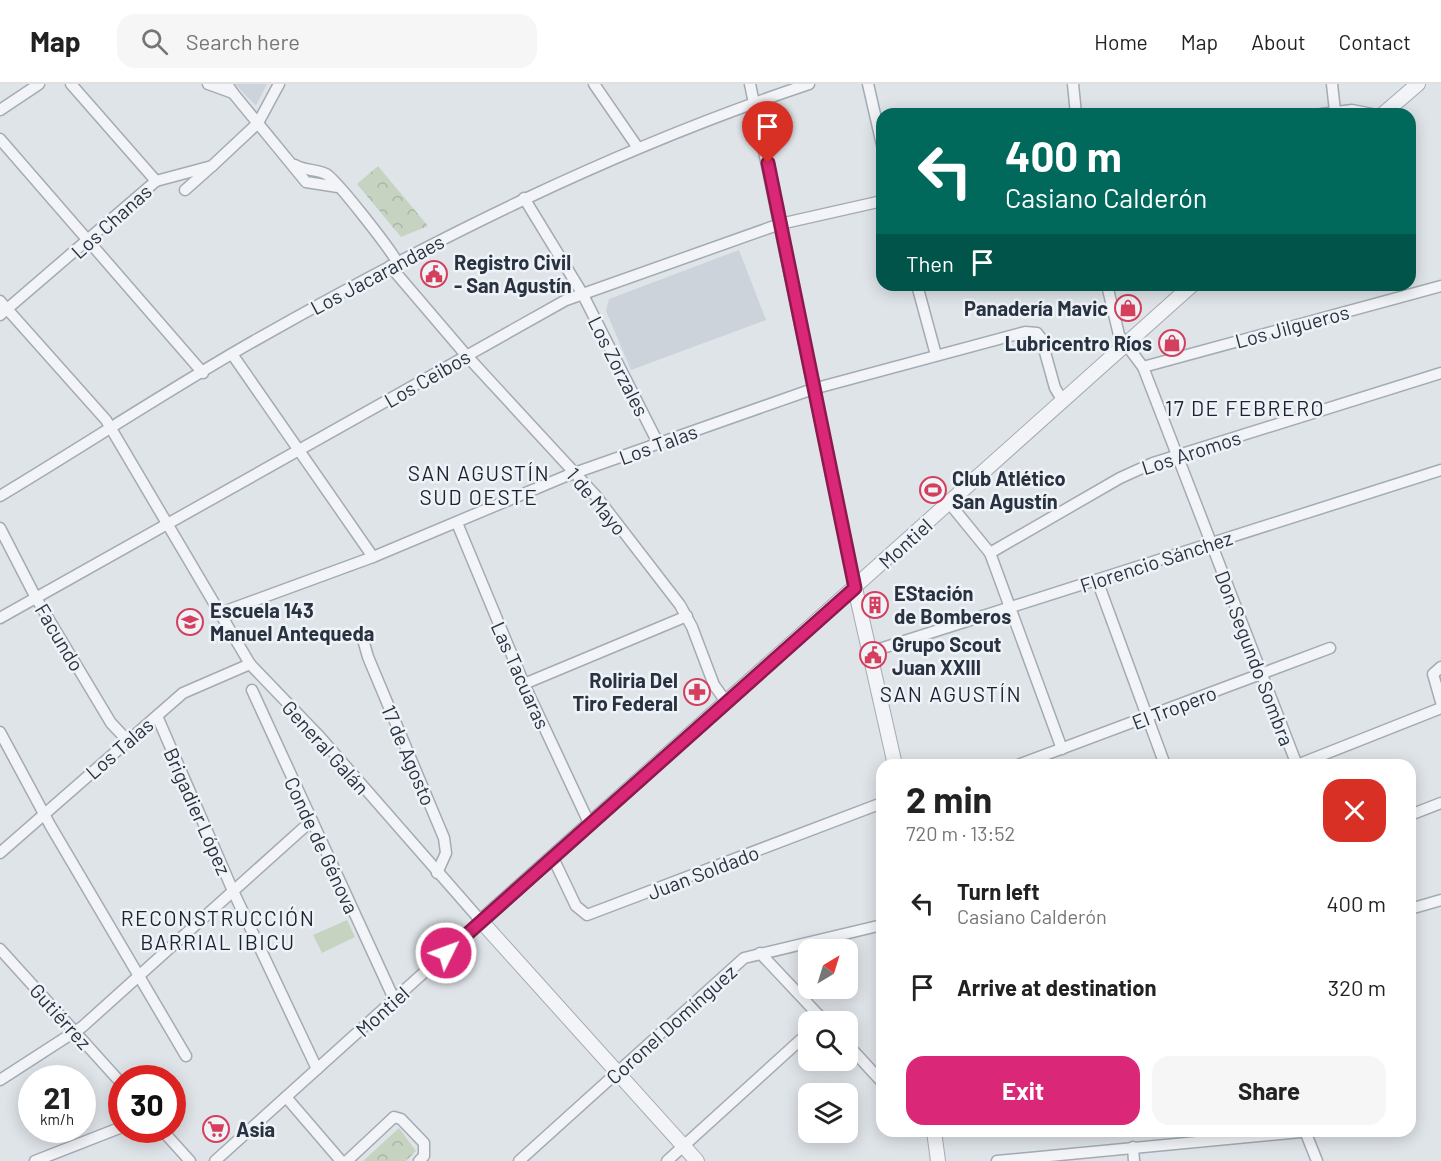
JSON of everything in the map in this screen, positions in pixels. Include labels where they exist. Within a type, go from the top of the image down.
[{"type":"street","points":[[0,110],[39,84]]},
{"type":"street","points":[[71,84],[156,181]]},
{"type":"street","points":[[208,84],[230,88],[258,123]]},
{"type":"street","name":"Los Chanas","points":[[4,312],[156,181],[212,166],[258,123],[279,84]]},
{"type":"street","points":[[594,84],[638,148]]},
{"type":"street","points":[[750,84],[855,588],[894,759]]},
{"type":"street","name":"Los Jacarandaes","points":[[0,496],[232,354],[393,264],[524,198],[638,148],[755,102],[809,84]]},
{"type":"street","points":[[868,84],[876,119]]},
{"type":"street","points":[[1073,84],[1075,108]]},
{"type":"street","points":[[1332,84],[1335,108]]},
{"type":"street","points":[[1390,108],[1418,84]]},
{"type":"street","name":"1 de Mayo","points":[[258,123],[295,165],[308,171],[328,175],[387,244],[393,264],[466,356],[576,474],[687,616],[714,685],[727,703]]},
{"type":"street","points":[[0,139],[203,373]]},
{"type":"street","points":[[185,190],[212,166]]},
{"type":"street","name":"Los Zorzales","points":[[524,198],[582,293],[658,443]]},
{"type":"street","name":"Los Ceibos","points":[[0,618],[582,293],[780,224],[876,202]]},
{"type":"street","name":"Los Jilgueros","points":[[1143,367],[1441,286]]},
{"type":"street","points":[[919,291],[936,355]]},
{"type":"street","name":"Don Segundo Sombra","points":[[1108,291],[1117,328],[1125,345],[1143,367],[1295,759]]},
{"type":"street","name":"Montiel","points":[[215,1161],[1185,291]]},
{"type":"street","name":"General Galán","points":[[0,301],[4,312],[111,429],[250,664],[320,737],[437,873],[697,1161]]},
{"type":"street","name":"Los Talas","points":[[219,613],[373,557],[658,443],[813,389],[1025,332],[1036,333],[1044,345],[1055,388],[1063,401]]},
{"type":"street","points":[[232,354],[373,557]]},
{"type":"street","name":"Los Aromos","points":[[990,553],[1120,478],[1153,462],[1441,373]]},
{"type":"street","name":"Florencio Sánchez","points":[[870,652],[1441,470]]},
{"type":"street","points":[[950,504],[990,553],[1062,749]]},
{"type":"street","name":"Las Tacuaras","points":[[456,523],[524,684],[590,825]]},
{"type":"street","name":"Facundo","points":[[0,528],[36,598],[111,723],[128,741]]},
{"type":"street","points":[[1097,580],[1163,759]]},
{"type":"street","points":[[524,684],[687,616]]},
{"type":"street","name":"17 de Agosto","points":[[362,636],[368,657],[444,838],[446,853],[437,873]]},
{"type":"street","name":"El Tropero","points":[[1034,759],[1330,648]]},
{"type":"street","name":"Los Talas","points":[[0,853],[43,813],[191,687],[250,664]]},
{"type":"street","points":[[1441,667],[1433,674],[1441,702]]},
{"type":"street","name":"Conde de Génova","points":[[252,690],[310,822],[394,999]]},
{"type":"street","points":[[1312,759],[1441,708]]},
{"type":"street","name":"Brigadier López","points":[[156,716],[233,891],[317,1069]]},
{"type":"street","points":[[0,732],[21,767],[43,813],[186,1056]]},
{"type":"street","points":[[1416,813],[1441,803]]},
{"type":"street","name":"Juan Soldado","points":[[553,858],[579,911],[588,915],[876,805]]},
{"type":"street","points":[[0,1080],[75,1032],[310,822]]},
{"type":"street","points":[[1416,907],[1441,900]]},
{"type":"street","name":"Coronel Domínguez","points":[[519,1161],[736,963],[760,953],[876,926]]},
{"type":"street","name":"Gutiérrez","points":[[0,949],[108,1069]]},
{"type":"street","points":[[760,953],[814,1011]]},
{"type":"street","points":[[667,1161],[798,1042]]},
{"type":"street","points":[[858,1056],[876,1075]]},
{"type":"street","points":[[286,1097],[341,1161]]},
{"type":"street","points":[[347,1161],[394,1117],[402,1119],[424,1143],[424,1156],[419,1161]]},
{"type":"street","points":[[35,1161],[108,1132]]},
{"type":"street","points":[[935,1137],[938,1161]]},
{"type":"street","points":[[997,1161],[1050,1158],[1133,1147],[1242,1137]]},
{"type":"street","points":[[1309,1137],[1317,1161]]},
{"type":"street","points":[[174,1143],[190,1161]]},
{"type":"street","points":[[1133,1147],[1134,1161]]},
{"type":"shaded area","points":[[235,84],[267,84],[256,106]]},
{"type":"shaded area","points":[[739,250],[766,320],[631,370],[606,311],[609,299]]},
{"type":"green space","points":[[378,166],[428,226],[401,237],[357,184]]},
{"type":"green space","points":[[347,920],[355,937],[322,953],[313,935]]},
{"type":"green space","points":[[399,1128],[416,1151],[406,1161],[363,1161]]},
{"type":"place","name":"Registro Civil - San Agustín","points":[[434,274]]},
{"type":"place","name":"Panadería Mavic","points":[[1128,308]]},
{"type":"place","name":"Lubricentro Ríos","points":[[1172,343]]},
{"type":"place","name":"Club Atlético San Agustín","points":[[933,490]]},
{"type":"place","name":"EStación de Bomberos","points":[[875,605]]},
{"type":"place","name":"Escuela 143 Manuel Antequeda","points":[[190,622]]},
{"type":"place","name":"Grupo Scout Juan XXIII","points":[[873,655]]},
{"type":"place","name":"Roliria Del Tiro Federal","points":[[697,692]]},
{"type":"place","name":"Asia","points":[[216,1129]]},
{"type":"district","name":"17 DE FEBRERO","points":[[1245,407]]},
{"type":"district","name":"SAN AGUSTÍN SUD OESTE","points":[[479,484]]},
{"type":"district","name":"SAN AGUSTÍN","points":[[951,693]]},
{"type":"district","name":"RECONSTRUCCIÓN BARRIAL IBICU","points":[[218,929]]},
{"type":"route","points":[[446,953],[855,588],[768,163]]}]
